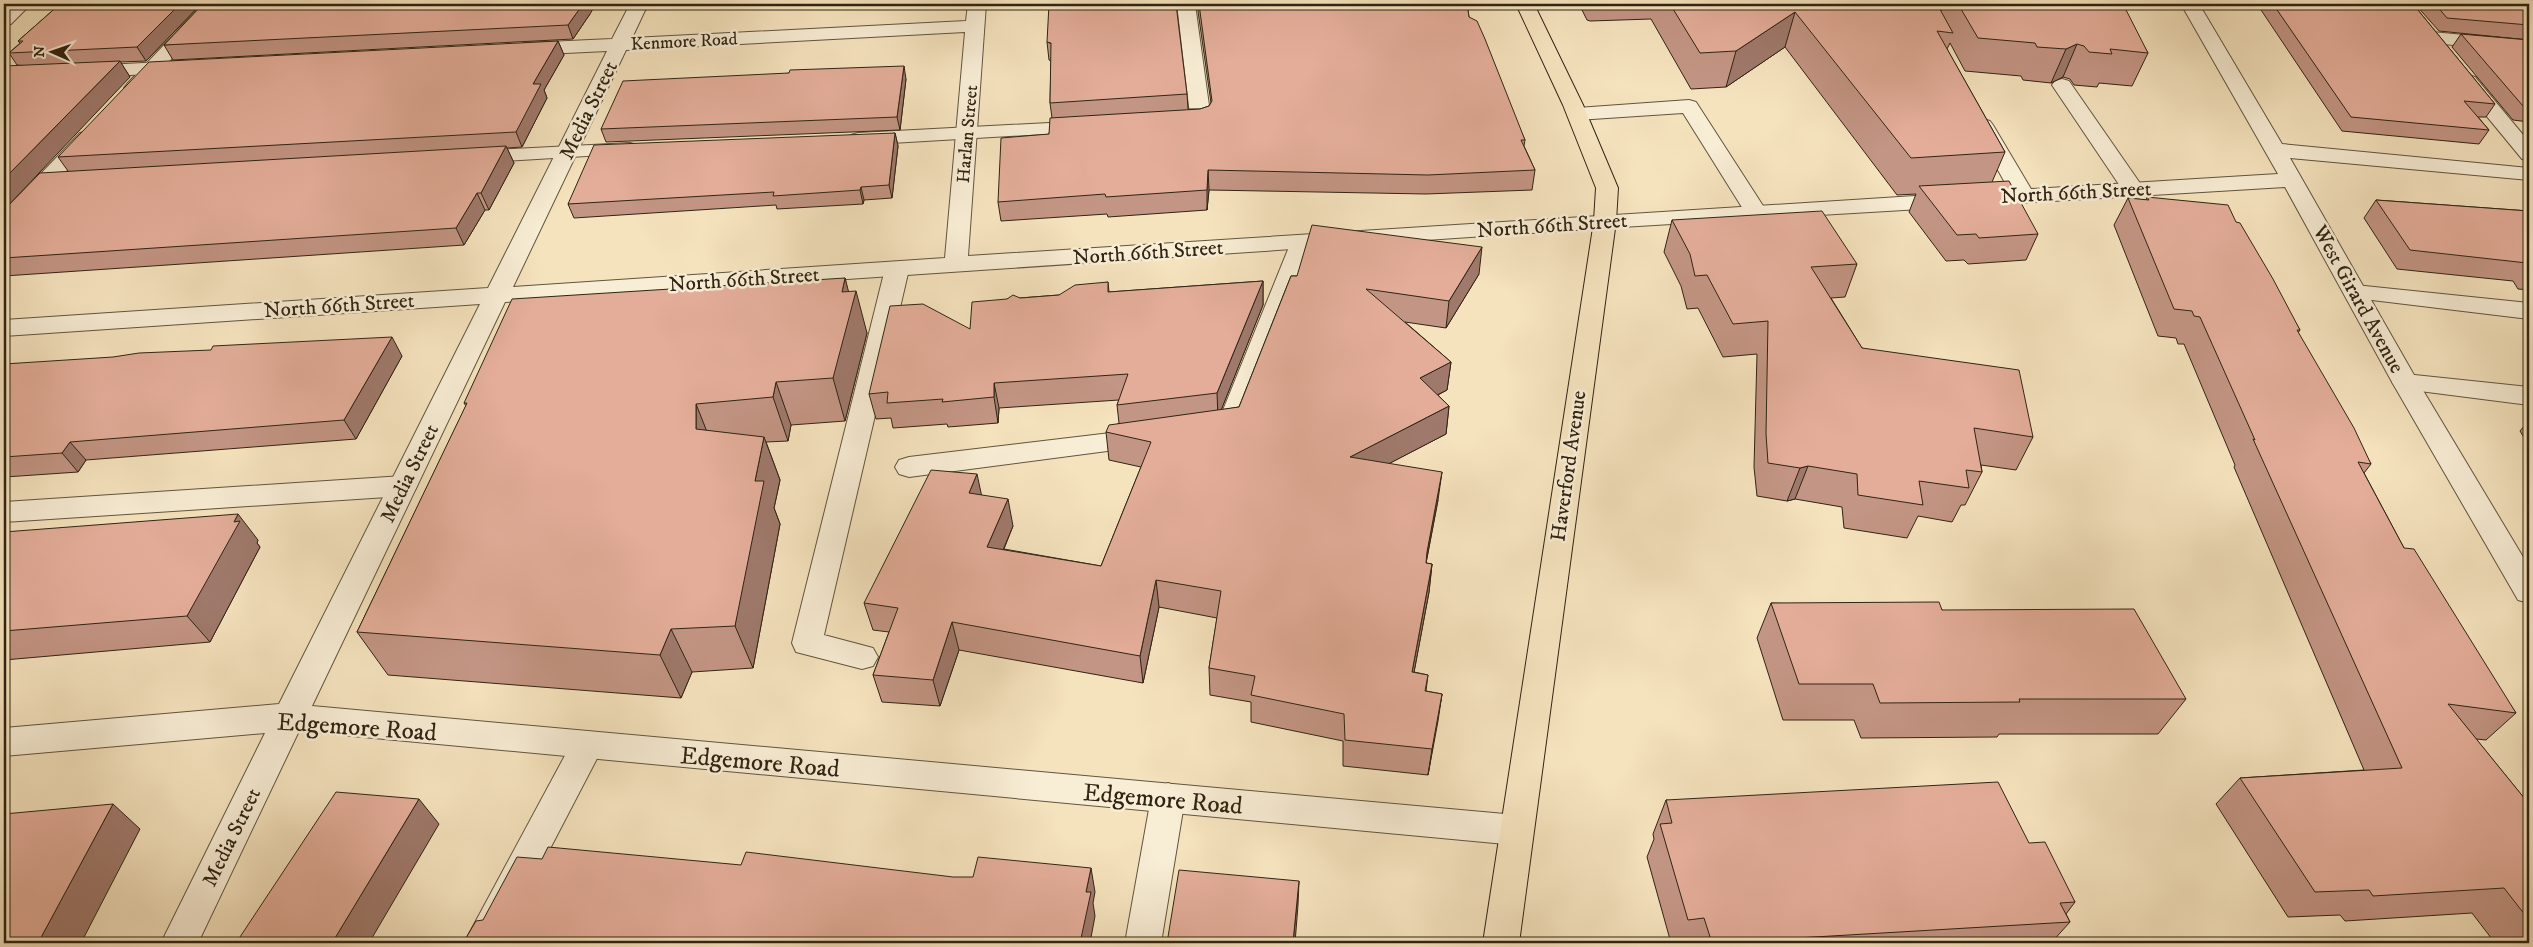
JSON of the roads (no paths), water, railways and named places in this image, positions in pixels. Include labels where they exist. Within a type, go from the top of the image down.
[{"type":"main road","name":"Haverford Avenue","points":[[1501,943],[1596,267],[1605,221],[1607,188],[1577,114],[1525,4]]},
{"type":"street","points":[[4,20],[22,4]]},
{"type":"street","points":[[119,104],[213,4]]},
{"type":"street","name":"Media Street","points":[[179,943],[639,4]]},
{"type":"street","name":"Harlan Street","points":[[956,265],[977,4]]},
{"type":"street","points":[[1152,123],[1201,120],[1186,4]]},
{"type":"street","name":"West Girard Avenue","points":[[2188,5],[2275,150],[2405,382],[2526,581]]},
{"type":"street","name":"Kenmore Road","points":[[507,50],[976,26]]},
{"type":"street","points":[[2529,46],[2426,31],[2529,155]]},
{"type":"street","points":[[73,72],[202,66]]},
{"type":"street","points":[[2062,85],[2133,189]]},
{"type":"street","points":[[1577,114],[1689,106],[1756,212]]},
{"type":"street","points":[[1974,108],[2023,195]]},
{"type":"street","points":[[4,225],[99,125]]},
{"type":"street","points":[[837,140],[967,135],[1103,126]]},
{"type":"street","points":[[450,158],[648,148]]},
{"type":"street","points":[[2275,150],[2529,174]]},
{"type":"street","points":[[46,182],[75,180]]},
{"type":"street","name":"North 66th Street","points":[[4,328],[1605,221],[2292,180]]},
{"type":"street","points":[[909,468],[1229,428],[1302,242]]},
{"type":"street","points":[[862,657],[807,643],[897,269]]},
{"type":"street","points":[[2354,292],[2529,311]]},
{"type":"street","points":[[2405,382],[2529,396]]},
{"type":"street","points":[[4,512],[403,486]]},
{"type":"street","name":"Edgemore Road","points":[[4,742],[289,717],[1516,830]]},
{"type":"street","points":[[482,943],[588,744]]},
{"type":"street","points":[[1143,943],[1168,798]]}]
